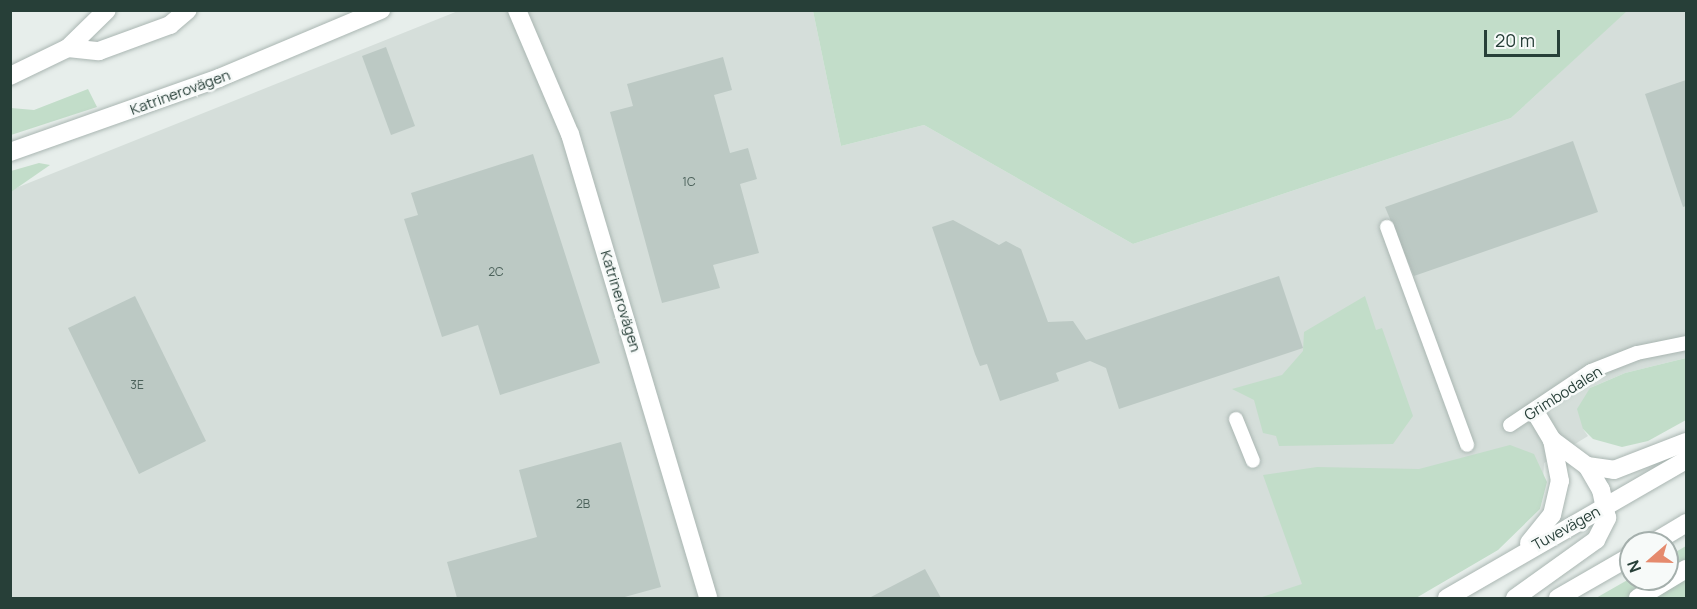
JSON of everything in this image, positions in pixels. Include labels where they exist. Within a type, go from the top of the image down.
[{"type":"street","points":[[10,76],[68,48],[106,10]]},
{"type":"street","points":[[68,48],[99,51],[170,25],[188,10]]},
{"type":"street","name":"Katrinerovägen","points":[[10,152],[219,78],[381,10]]},
{"type":"street","name":"Katrinerovägen","points":[[517,10],[570,134],[708,598]]},
{"type":"street","points":[[1515,598],[1596,540],[1607,505],[1587,466],[1552,440],[1535,412]]},
{"type":"street","points":[[1515,557],[1552,515],[1558,499],[1552,440]]},
{"type":"street","points":[[1587,466],[1614,470],[1686,442]]},
{"type":"street","name":"Tuvevägen","points":[[1447,598],[1686,460]]},
{"type":"street","points":[[1673,531],[1686,523]]},
{"type":"street","points":[[1558,598],[1619,563]]},
{"type":"street","points":[[1638,598],[1686,569]]},
{"type":"lane","points":[[1387,227],[1467,445]]},
{"type":"lane","name":"Grimbodalen","points":[[1510,425],[1535,412],[1591,371],[1637,352],[1686,343]]},
{"type":"lane","points":[[1236,419],[1253,461]]},
{"type":"shaded area","points":[[458,11],[813,11],[841,146],[924,125],[1133,244],[1511,118],[1626,11],[1686,11],[1686,358],[1625,373],[1590,388],[1583,429],[1588,436],[1544,463],[1543,482],[1405,598],[11,598],[11,190]]},
{"type":"green space","points":[[813,10],[1627,11],[1511,118],[1133,244],[924,125],[841,146]]},
{"type":"green space","points":[[88,89],[97,107],[11,135],[11,108],[34,110]]},
{"type":"green space","points":[[39,163],[50,165],[11,192],[11,171]]},
{"type":"green space","points":[[1365,296],[1376,330],[1382,328],[1413,416],[1393,444],[1279,446],[1276,436],[1263,433],[1254,400],[1232,389],[1282,375],[1303,351],[1304,332]]},
{"type":"green space","points":[[1686,358],[1686,420],[1648,441],[1622,447],[1593,439],[1583,429],[1577,409],[1590,388],[1625,373]]},
{"type":"green space","points":[[1510,445],[1534,454],[1547,482],[1540,509],[1498,550],[1416,598],[1259,598],[1302,584],[1263,475],[1317,467],[1419,469]]},
{"type":"green space","points":[[1686,546],[1686,598],[1596,598],[1619,585],[1619,591],[1679,591],[1679,550]]},
{"type":"building","points":[[386,47],[415,126],[391,135],[362,56]]},
{"type":"building","points":[[723,57],[732,90],[714,95],[730,153],[748,148],[757,179],[740,184],[759,253],[713,265],[720,288],[662,303],[610,112],[633,106],[627,84]]},
{"type":"building","points":[[1686,80],[1686,206],[1683,207],[1645,94]]},
{"type":"building","points":[[1573,141],[1598,212],[1414,276],[1385,207]]},
{"type":"building","points":[[533,154],[600,363],[500,395],[478,325],[442,337],[404,219],[418,215],[411,193]]},
{"type":"building","points":[[953,220],[999,245],[1006,241],[1021,249],[1048,322],[1073,321],[1086,340],[1279,276],[1303,348],[1119,409],[1106,368],[1090,361],[1056,373],[1059,381],[1000,401],[987,364],[980,366],[975,354],[932,227]]},
{"type":"building","points":[[135,296],[206,441],[139,474],[68,328]]},
{"type":"building","points":[[621,442],[661,587],[621,598],[457,598],[447,562],[537,537],[519,470]]},
{"type":"building","points":[[925,569],[941,598],[869,598]]}]
